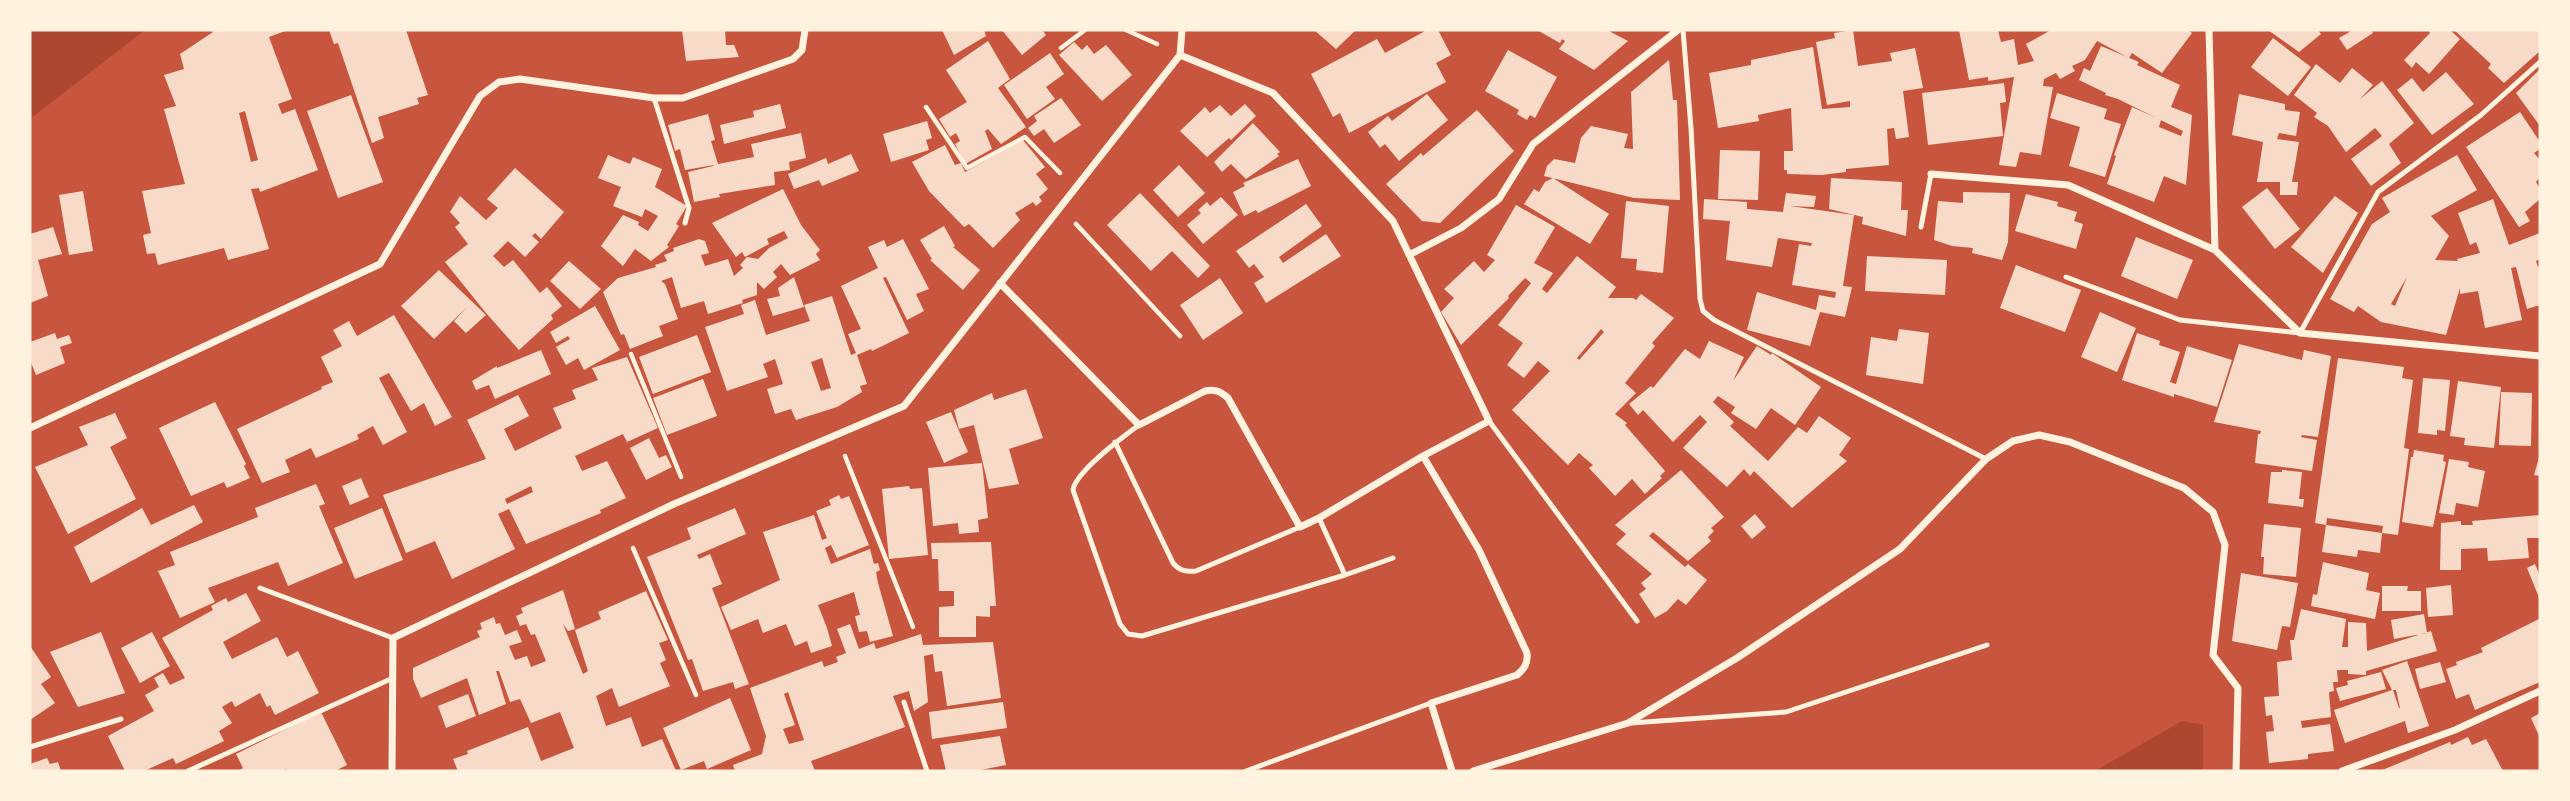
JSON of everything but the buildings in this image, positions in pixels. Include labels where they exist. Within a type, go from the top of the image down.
[{"type":"street","points":[[30,428],[376,267],[383,261],[480,96],[499,82],[520,79],[654,98],[683,98],[793,59],[803,50],[805,30]]},
{"type":"street","points":[[393,771],[393,638],[690,498],[904,406],[1180,55],[1182,30]]},
{"type":"street","points":[[1409,255],[1461,228],[1499,199],[1533,144],[1680,30]]},
{"type":"street","points":[[2209,30],[2215,250]]},
{"type":"street","points":[[1000,283],[1139,425],[1205,391],[1213,389],[1222,392],[1228,398],[1300,527],[1319,519],[1423,456],[1489,421],[1394,221],[1273,93],[1180,55]]},
{"type":"street","points":[[1930,174],[2068,185],[2215,250],[2300,332],[2540,356]]},
{"type":"street","points":[[1474,771],[1628,723],[1737,658],[1900,549],[1986,459],[2013,441],[2039,435],[2070,442],[2184,488],[2213,512],[2225,545],[2213,655],[2238,688],[2236,771]]},
{"type":"street","points":[[1423,456],[1479,550],[1527,653],[1528,661],[1517,675],[1431,703],[1452,771]]},
{"type":"street","points":[[2342,771],[2455,730],[2540,691]]},
{"type":"lane","points":[[1680,30],[1691,128],[1700,299],[1703,311],[1714,320],[1986,459]]},
{"type":"lane","points":[[2066,277],[2180,320],[2300,332],[2378,192],[2481,115],[2540,62]]},
{"type":"lane","points":[[654,98],[689,208],[685,223]]},
{"type":"lane","points":[[1921,227],[1930,174]]},
{"type":"lane","points":[[1489,421],[1637,621]]},
{"type":"lane","points":[[1139,425],[1115,442],[1078,479],[1073,490],[1120,624],[1128,634],[1142,636],[1393,558]]},
{"type":"lane","points":[[1115,442],[1173,563],[1179,569],[1196,571],[1300,527]]},
{"type":"lane","points":[[1319,519],[1345,575]]},
{"type":"lane","points":[[260,588],[393,638]]},
{"type":"lane","points":[[1628,723],[1786,712],[1987,645]]},
{"type":"lane","points":[[188,771],[393,678]]},
{"type":"lane","points":[[904,702],[927,771]]},
{"type":"lane","points":[[1246,771],[1431,703]]},
{"type":"lane","points":[[30,747],[121,719]]},
{"type":"path","points":[[1061,48],[1085,30]]},
{"type":"path","points":[[1126,30],[1180,55]]},
{"type":"path","points":[[926,107],[967,168],[1025,137],[1075,189]]},
{"type":"path","points":[[1061,207],[1180,336]]},
{"type":"path","points":[[631,354],[690,498]]},
{"type":"path","points":[[836,435],[913,627]]},
{"type":"path","points":[[625,528],[696,695]]},
{"type":"shaded area","points":[[30,30],[145,30],[30,119]]},
{"type":"shaded area","points":[[2182,721],[2203,725],[2203,771],[2095,771]]}]
